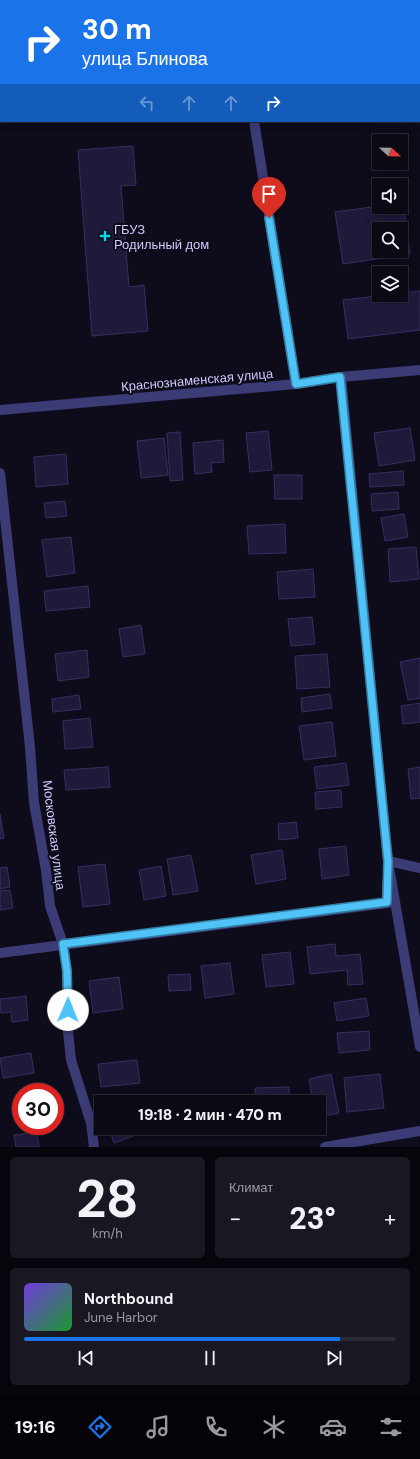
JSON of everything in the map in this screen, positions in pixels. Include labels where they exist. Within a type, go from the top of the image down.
[{"type":"street","points":[[254,122],[296,384]]},
{"type":"street","name":"Краснознаменская улица","points":[[0,410],[296,384],[340,377],[420,370]]},
{"type":"street","points":[[340,377],[388,861],[420,1047]]},
{"type":"street","name":"Московская улица","points":[[0,473],[30,739],[34,803],[46,870],[50,906],[63,944],[67,971],[67,1022],[72,1060],[91,1123],[94,1147]]},
{"type":"street","points":[[388,861],[420,868]]},
{"type":"street","points":[[0,953],[387,902],[388,861]]},
{"type":"street","points":[[325,1147],[420,1131]]},
{"type":"building","name":"ГБУЗ Родильный дом","points":[[133,146],[136,185],[121,186],[129,287],[144,285],[148,331],[92,336],[78,150]]},
{"type":"building","points":[[372,207],[372,214],[405,214],[406,222],[372,222],[372,258],[383,258],[343,264],[335,212]]},
{"type":"building","points":[[408,239],[410,254],[408,254]]},
{"type":"building","points":[[420,291],[420,330],[348,339],[343,300],[372,297],[372,302],[408,302],[408,292]]},
{"type":"building","points":[[410,428],[415,460],[379,466],[374,433]]},
{"type":"building","points":[[268,431],[272,470],[250,472],[246,433]]},
{"type":"building","points":[[180,432],[183,480],[170,481],[167,433]]},
{"type":"building","points":[[164,438],[168,475],[141,478],[137,441]]},
{"type":"building","points":[[223,440],[224,462],[211,463],[212,472],[195,474],[193,443]]},
{"type":"building","points":[[66,454],[68,484],[36,487],[34,457]]},
{"type":"building","points":[[403,471],[404,485],[370,487],[369,474]]},
{"type":"building","points":[[274,475],[302,475],[302,499],[275,499]]},
{"type":"building","points":[[398,492],[399,509],[372,511],[371,494]]},
{"type":"building","points":[[65,501],[67,516],[46,518],[44,503]]},
{"type":"building","points":[[404,514],[408,537],[385,541],[381,518]]},
{"type":"building","points":[[285,524],[286,553],[249,554],[247,526]]},
{"type":"building","points":[[71,537],[75,573],[47,577],[42,540]]},
{"type":"building","points":[[416,547],[419,579],[390,582],[388,549]]},
{"type":"building","points":[[313,569],[315,597],[279,599],[277,572]]},
{"type":"building","points":[[88,586],[90,607],[46,611],[44,591]]},
{"type":"building","points":[[312,617],[315,644],[291,646],[288,619]]},
{"type":"building","points":[[141,625],[145,654],[123,657],[119,629]]},
{"type":"building","points":[[87,650],[89,677],[58,681],[55,654]]},
{"type":"building","points":[[327,654],[330,687],[297,689],[295,656]]},
{"type":"building","points":[[420,658],[420,698],[408,700],[400,662]]},
{"type":"building","points":[[330,694],[332,708],[302,712],[301,698]]},
{"type":"building","points":[[79,695],[81,709],[53,712],[52,699]]},
{"type":"building","points":[[420,703],[420,722],[403,724],[401,706]]},
{"type":"building","points":[[90,718],[93,747],[65,749],[63,721]]},
{"type":"building","points":[[332,722],[336,756],[304,760],[299,726]]},
{"type":"building","points":[[346,763],[349,785],[317,789],[314,767]]},
{"type":"building","points":[[108,767],[110,787],[66,790],[64,770]]},
{"type":"building","points":[[420,767],[420,798],[411,799],[408,769]]},
{"type":"building","points":[[341,790],[342,807],[316,809],[315,792]]},
{"type":"building","points":[[0,814],[4,838],[0,839]]},
{"type":"building","points":[[296,822],[298,838],[279,840],[278,824]]},
{"type":"building","points":[[346,846],[349,875],[322,879],[319,849]]},
{"type":"building","points":[[282,850],[286,879],[256,884],[251,855]]},
{"type":"building","points":[[191,855],[198,891],[173,895],[167,859]]},
{"type":"building","points":[[105,864],[110,904],[83,907],[78,867]]},
{"type":"building","points":[[161,866],[166,896],[144,900],[139,870]]},
{"type":"building","points":[[7,867],[10,887],[0,889],[0,868]]},
{"type":"building","points":[[10,890],[13,908],[0,910],[0,891]]},
{"type":"building","points":[[335,944],[336,956],[360,954],[363,984],[348,985],[347,970],[310,974],[307,947]]},
{"type":"building","points":[[290,952],[294,984],[266,987],[262,955]]},
{"type":"building","points":[[230,963],[234,994],[205,998],[201,966]]},
{"type":"building","points":[[190,974],[191,990],[169,991],[168,975]]},
{"type":"building","points":[[119,977],[123,1009],[93,1013],[89,981]]},
{"type":"building","points":[[26,996],[28,1020],[12,1022],[11,1012],[1,1013],[0,999]]},
{"type":"building","points":[[366,998],[369,1016],[337,1021],[334,1003]]},
{"type":"building","points":[[369,1031],[370,1050],[339,1053],[337,1033]]},
{"type":"building","points":[[31,1053],[34,1073],[3,1078],[0,1058]]},
{"type":"building","points":[[137,1060],[140,1083],[101,1087],[98,1064]]},
{"type":"building","points":[[331,1074],[339,1113],[326,1116],[326,1095],[312,1095],[309,1079]]},
{"type":"building","points":[[380,1074],[384,1108],[347,1112],[344,1078]]},
{"type":"building","points":[[289,1087],[289,1095],[256,1095],[255,1088]]},
{"type":"building","points":[[14,1135],[37,1135],[39,1147],[16,1147]]},
{"type":"building","points":[[111,1135],[133,1135],[133,1136],[114,1143]]},
{"type":"place","name":"ГБУЗ Родильный дом","points":[[105,236]]},
{"type":"route","points":[[68,1010],[67,971],[63,944],[387,902],[388,861],[340,377],[296,384],[269,218]]}]
